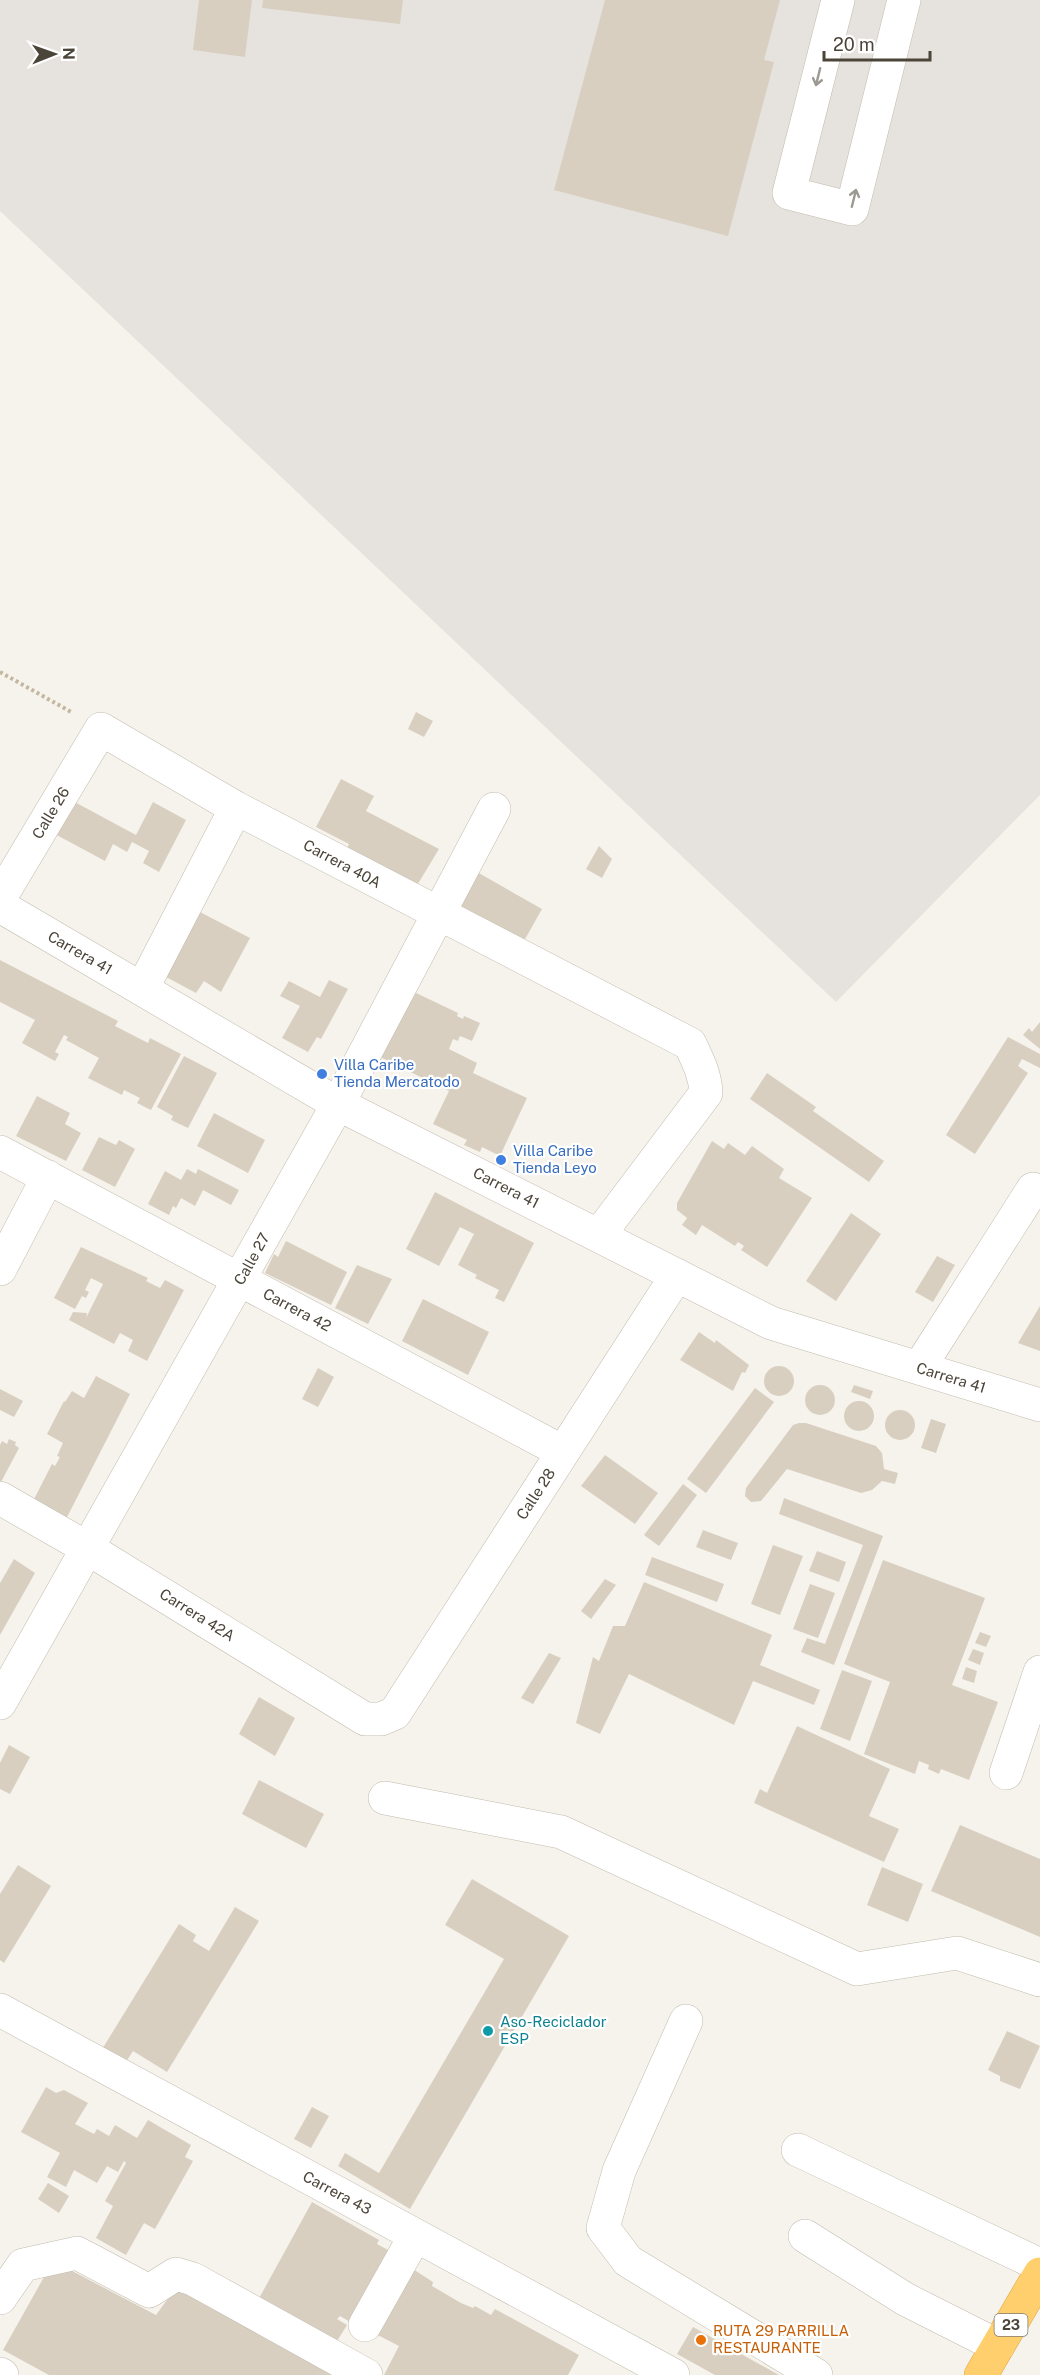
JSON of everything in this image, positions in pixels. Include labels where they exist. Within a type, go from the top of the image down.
[{"type":"highway","name":"23","points":[[981,2375],[1040,2274]]},
{"type":"street","points":[[838,0],[789,193],[852,209],[904,0]]},
{"type":"street","name":"Carrera 40A","points":[[101,729],[236,808],[690,1044],[701,1066],[706,1093],[599,1235]]},
{"type":"street","name":"Calle 26","points":[[0,898],[101,729]]},
{"type":"street","points":[[142,990],[236,808]]},
{"type":"street","name":"Calle 27","points":[[0,1703],[241,1280],[338,1104],[494,809]]},
{"type":"street","name":"Carrera 41","points":[[0,906],[338,1104],[771,1323],[1040,1405]]},
{"type":"street","name":"Carrera 42","points":[[0,1152],[563,1452]]},
{"type":"street","points":[[0,1269],[48,1178]]},
{"type":"street","points":[[919,1368],[1033,1189]]},
{"type":"street","name":"Calle 28","points":[[395,1713],[677,1275]]},
{"type":"street","name":"Carrera 42A","points":[[0,1498],[87,1548],[365,1719],[381,1719],[395,1713]]},
{"type":"street","points":[[1005,1773],[1040,1672]]},
{"type":"street","points":[[385,1798],[561,1832],[857,1969],[957,1953],[1040,1980]]},
{"type":"street","name":"Carrera 43","points":[[0,2010],[673,2375]]},
{"type":"street","points":[[686,2021],[619,2171],[603,2228],[628,2261],[816,2375]]},
{"type":"street","points":[[798,2150],[1040,2265]]},
{"type":"street","points":[[365,2325],[415,2236]]},
{"type":"street","points":[[805,2236],[905,2299],[998,2346]]},
{"type":"street","points":[[0,2298],[23,2265],[77,2253],[149,2291],[176,2274],[193,2279],[366,2375]]},
{"type":"path","points":[[0,672],[101,729]]},
{"type":"shaded area","points":[[0,0],[1040,0],[1040,795],[836,1002],[0,211]]},
{"type":"building","points":[[199,0],[252,0],[245,57],[193,50]]},
{"type":"building","points":[[263,0],[403,0],[400,24],[262,8]]},
{"type":"building","points":[[605,0],[780,0],[764,60],[774,62],[728,236],[554,190]]},
{"type":"building","points":[[416,712],[433,721],[424,737],[408,729]]},
{"type":"building","points":[[341,779],[374,796],[366,811],[439,849],[416,887],[346,851],[349,844],[316,827]]},
{"type":"building","points":[[71,800],[136,835],[153,802],[186,820],[159,872],[143,863],[149,851],[132,842],[127,852],[113,844],[105,861],[53,833]]},
{"type":"building","points":[[599,846],[612,859],[602,878],[586,869]]},
{"type":"building","points":[[477,872],[542,909],[524,941],[459,905]]},
{"type":"building","points":[[200,912],[250,938],[221,992],[204,981],[196,993],[166,977]]},
{"type":"building","points":[[0,960],[118,1021],[115,1026],[148,1043],[150,1038],[181,1054],[151,1110],[137,1103],[140,1098],[124,1090],[122,1095],[88,1078],[99,1058],[66,1040],[68,1037],[64,1035],[55,1052],[59,1054],[55,1061],[22,1043],[35,1020],[0,1002]]},
{"type":"building","points":[[329,980],[348,989],[321,1039],[317,1037],[308,1052],[282,1038],[300,1006],[280,996],[289,981],[320,997]]},
{"type":"building","points":[[414,992],[458,1013],[457,1016],[463,1019],[464,1016],[480,1023],[472,1041],[460,1036],[458,1041],[453,1039],[449,1049],[477,1063],[473,1073],[527,1098],[500,1156],[482,1147],[480,1152],[464,1145],[467,1140],[433,1124],[449,1091],[378,1056]]},
{"type":"building","points":[[1040,1022],[1040,1049],[1023,1035],[1029,1028],[1032,1032]]},
{"type":"building","points":[[1008,1037],[1040,1054],[1040,1068],[1022,1059],[1018,1066],[1028,1073],[975,1154],[946,1135]]},
{"type":"building","points":[[184,1056],[217,1073],[188,1128],[171,1120],[173,1116],[157,1107]]},
{"type":"building","points":[[767,1073],[816,1107],[813,1111],[884,1161],[869,1182],[750,1099]]},
{"type":"building","points":[[37,1096],[70,1113],[65,1124],[81,1133],[66,1161],[16,1136]]},
{"type":"building","points":[[214,1113],[265,1140],[248,1173],[197,1146]]},
{"type":"building","points":[[99,1137],[116,1145],[119,1140],[135,1149],[115,1187],[82,1170]]},
{"type":"building","points":[[712,1141],[724,1149],[728,1143],[745,1155],[752,1146],[784,1169],[779,1178],[812,1198],[767,1267],[741,1250],[744,1246],[738,1242],[735,1246],[702,1225],[696,1235],[682,1225],[687,1218],[677,1210],[677,1203]]},
{"type":"building","points":[[187,1169],[196,1174],[198,1169],[239,1190],[231,1205],[203,1190],[195,1206],[181,1198],[176,1208],[173,1206],[169,1215],[148,1204],[165,1171],[181,1180]]},
{"type":"building","points":[[435,1192],[534,1243],[504,1302],[495,1298],[499,1290],[475,1278],[477,1275],[458,1265],[474,1234],[460,1227],[439,1266],[406,1249]]},
{"type":"building","points":[[851,1213],[881,1234],[836,1301],[806,1281]]},
{"type":"building","points":[[286,1241],[347,1272],[331,1305],[265,1273],[274,1254],[278,1257]]},
{"type":"building","points":[[81,1247],[148,1278],[146,1281],[160,1288],[165,1280],[184,1290],[147,1361],[128,1351],[133,1340],[120,1333],[114,1344],[69,1320],[73,1312],[87,1313],[86,1318],[103,1284],[91,1278],[85,1290],[89,1292],[86,1298],[82,1296],[75,1309],[54,1298]]},
{"type":"building","points":[[937,1256],[955,1265],[933,1302],[915,1292]]},
{"type":"building","points":[[357,1265],[392,1279],[368,1324],[335,1308]]},
{"type":"building","points":[[423,1299],[489,1332],[468,1375],[402,1341]]},
{"type":"building","points":[[1040,1306],[1040,1351],[1018,1343]]},
{"type":"building","points":[[699,1332],[715,1343],[716,1340],[749,1365],[745,1373],[742,1372],[733,1391],[680,1360]]},
{"type":"building","points":[[779,1366],[790,1370],[794,1381],[790,1392],[779,1396],[768,1392],[764,1381],[768,1370]]},
{"type":"building","points":[[318,1368],[334,1377],[318,1407],[302,1399]]},
{"type":"building","points":[[96,1376],[130,1394],[64,1523],[31,1505],[52,1464],[55,1466],[60,1457],[57,1456],[63,1443],[47,1434],[64,1401],[72,1391],[84,1398]]},
{"type":"building","points":[[820,1385],[831,1389],[835,1400],[831,1411],[820,1415],[809,1411],[805,1400],[809,1389]]},
{"type":"building","points":[[854,1385],[873,1391],[870,1399],[851,1392]]},
{"type":"building","points":[[755,1388],[774,1402],[706,1493],[687,1479]]},
{"type":"building","points":[[0,1389],[23,1401],[14,1417],[0,1410]]},
{"type":"building","points":[[859,1401],[870,1405],[874,1416],[870,1427],[859,1431],[848,1427],[844,1416],[848,1405]]},
{"type":"building","points":[[900,1410],[911,1414],[915,1425],[911,1436],[900,1440],[889,1436],[885,1425],[889,1414]]},
{"type":"building","points":[[931,1419],[946,1424],[936,1453],[921,1448]]},
{"type":"building","points":[[806,1423],[876,1446],[882,1453],[884,1469],[898,1473],[895,1484],[882,1481],[872,1490],[861,1493],[787,1469],[761,1501],[751,1502],[745,1496],[746,1488],[793,1425]]},
{"type":"building","points":[[9,1439],[16,1442],[15,1445],[19,1448],[0,1484],[0,1445],[2,1441],[7,1444]]},
{"type":"building","points":[[605,1455],[658,1493],[635,1524],[581,1486]]},
{"type":"building","points":[[683,1484],[697,1495],[659,1546],[644,1535]]},
{"type":"building","points":[[784,1498],[883,1536],[834,1665],[801,1652],[807,1638],[825,1644],[863,1545],[779,1514]]},
{"type":"building","points":[[703,1530],[738,1543],[731,1560],[696,1547]]},
{"type":"building","points":[[773,1545],[803,1556],[780,1615],[751,1604]]},
{"type":"building","points":[[817,1551],[846,1562],[839,1582],[809,1571]]},
{"type":"building","points":[[652,1557],[724,1584],[717,1602],[645,1575]]},
{"type":"building","points":[[14,1559],[35,1573],[0,1635],[0,1583]]},
{"type":"building","points":[[883,1560],[985,1598],[952,1685],[998,1702],[969,1780],[941,1769],[939,1774],[928,1769],[929,1765],[919,1761],[915,1774],[864,1754],[890,1682],[844,1664]]},
{"type":"building","points":[[605,1579],[616,1585],[591,1619],[581,1611]]},
{"type":"building","points":[[644,1582],[772,1635],[760,1665],[820,1690],[814,1705],[753,1681],[734,1725],[629,1674],[600,1734],[576,1723],[593,1657],[599,1661],[613,1626],[625,1626]]},
{"type":"building","points":[[810,1584],[835,1593],[818,1638],[793,1629]]},
{"type":"building","points":[[980,1632],[991,1636],[986,1647],[975,1643]]},
{"type":"building","points":[[973,1649],[984,1653],[980,1665],[968,1660]]},
{"type":"building","points":[[549,1653],[561,1658],[533,1704],[521,1698]]},
{"type":"building","points":[[966,1667],[977,1671],[974,1683],[962,1679]]},
{"type":"building","points":[[842,1670],[872,1681],[850,1741],[820,1729]]},
{"type":"building","points":[[259,1697],[295,1718],[275,1756],[239,1734]]},
{"type":"building","points":[[797,1726],[890,1769],[869,1816],[899,1829],[884,1862],[754,1803],[760,1789],[767,1793]]},
{"type":"building","points":[[9,1745],[30,1757],[10,1794],[0,1789],[0,1763]]},
{"type":"building","points":[[259,1780],[324,1814],[306,1848],[242,1814]]},
{"type":"building","points":[[960,1825],[1040,1859],[1040,1937],[931,1891]]},
{"type":"building","points":[[18,1865],[51,1886],[4,1963],[0,1960],[0,1894]]},
{"type":"building","points":[[882,1867],[923,1884],[908,1922],[867,1905]]},
{"type":"building","name":"Aso-Reciclador ESP","points":[[472,1879],[569,1936],[410,2209],[338,2166],[345,2153],[379,2173],[504,1959],[445,1925]]},
{"type":"building","points":[[235,1907],[259,1921],[167,2072],[133,2051],[124,2065],[101,2051],[179,1924],[196,1935],[193,1941],[209,1951]]},
{"type":"building","points":[[1007,2031],[1040,2046],[1020,2089],[1000,2081],[1000,2076],[988,2070]]},
{"type":"building","points":[[46,2087],[56,2093],[64,2090],[88,2103],[75,2124],[94,2134],[97,2129],[109,2136],[115,2125],[137,2138],[148,2120],[191,2145],[185,2157],[193,2161],[155,2229],[144,2223],[126,2255],[96,2238],[113,2206],[105,2201],[126,2163],[124,2161],[118,2172],[107,2166],[97,2183],[74,2170],[66,2187],[47,2177],[60,2153],[21,2132]]},
{"type":"building","points":[[312,2107],[329,2116],[311,2148],[294,2139]]},
{"type":"building","points":[[48,2183],[69,2196],[59,2213],[38,2199]]},
{"type":"building","points":[[312,2202],[379,2240],[377,2244],[399,2256],[357,2326],[340,2316],[337,2319],[347,2325],[334,2346],[257,2302]]},
{"type":"building","points":[[53,2261],[156,2315],[181,2281],[357,2375],[49,2375],[3,2350]]},
{"type":"building","points":[[405,2264],[433,2282],[432,2286],[461,2303],[473,2308],[475,2306],[491,2315],[495,2309],[579,2355],[568,2375],[384,2375],[399,2346],[366,2329]]},
{"type":"building","name":"RUTA 29 PARRILLA RESTAURANTE","points":[[693,2327],[779,2375],[715,2375],[677,2354]]},
{"type":"place","name":"Villa Caribe Tienda Mercatodo","points":[[322,1074]]},
{"type":"place","name":"Villa Caribe Tienda Leyo","points":[[501,1160]]},
{"type":"place","name":"Aso-Reciclador ESP","points":[[488,2031]]},
{"type":"place","name":"RUTA 29 PARRILLA RESTAURANTE","points":[[701,2340]]}]
